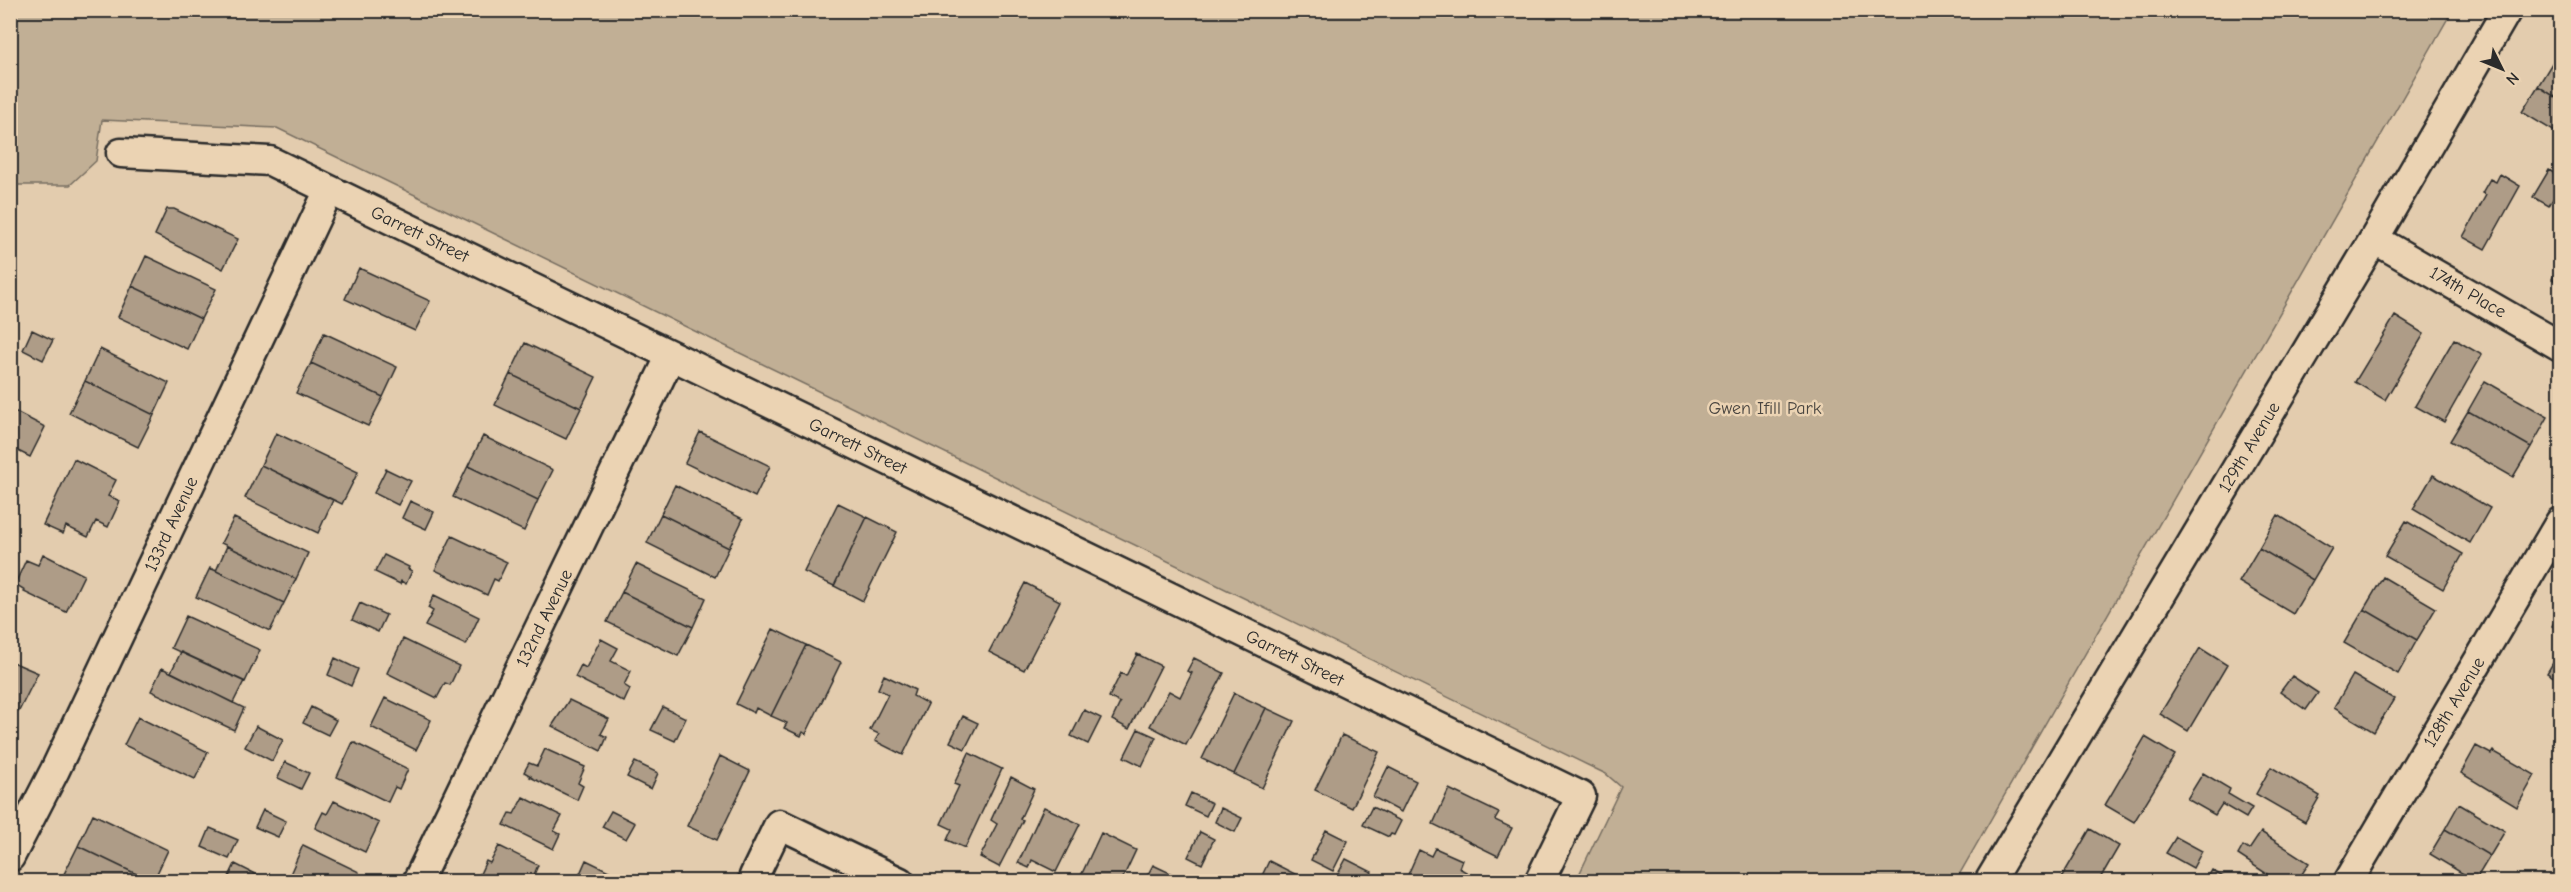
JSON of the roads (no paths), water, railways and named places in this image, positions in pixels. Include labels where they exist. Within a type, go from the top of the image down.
[{"type":"street","name":"129th Avenue","points":[[1989,882],[2374,239],[2507,10]]},
{"type":"street","name":"Garrett Street","points":[[121,153],[270,161],[1581,796],[1539,882]]},
{"type":"street","name":"133rd Avenue","points":[[10,857],[55,770],[328,190]]},
{"type":"street","name":"174th Place","points":[[2374,239],[2560,346]]},
{"type":"street","name":"132nd Avenue","points":[[417,882],[670,355]]},
{"type":"street","name":"128th Avenue","points":[[2348,882],[2560,522]]},
{"type":"street","points":[[754,876],[779,824],[900,882]]},
{"type":"park label","name":"Gwen Ifill Park","points":[[1765,408]]}]
